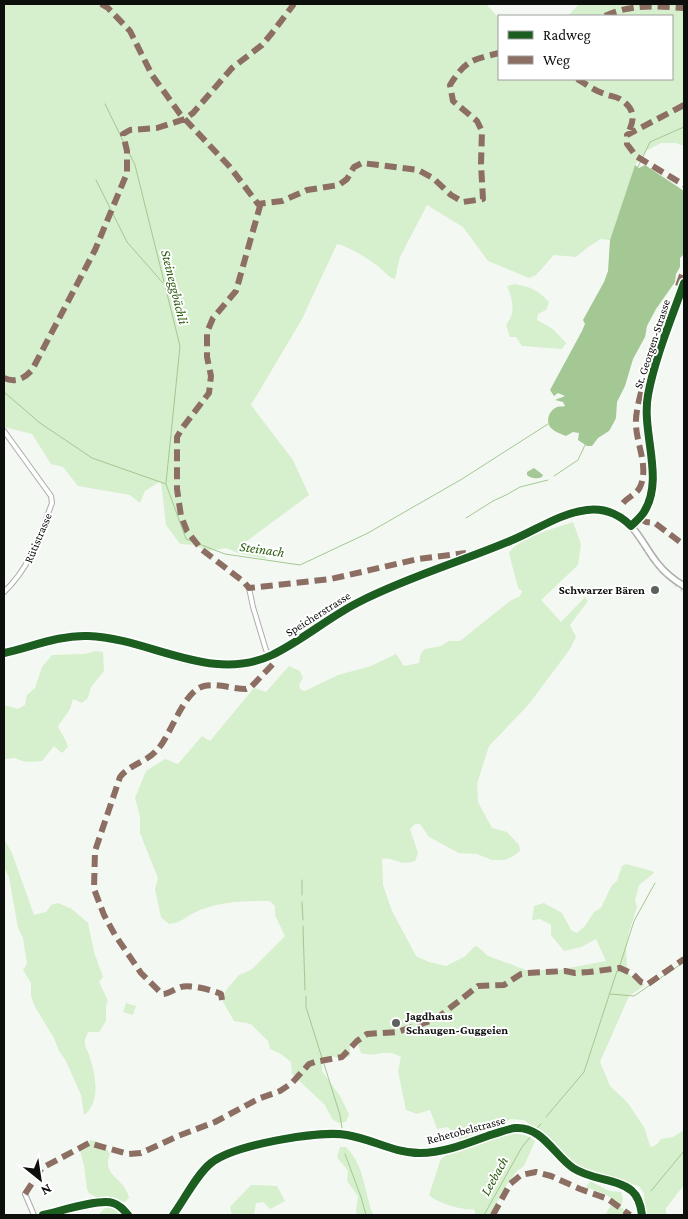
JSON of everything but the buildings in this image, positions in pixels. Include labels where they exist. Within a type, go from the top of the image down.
[{"type":"main road","name":"Speicherstrasse","points":[[4,653],[59,638],[89,636],[112,639],[213,664],[244,664],[270,656],[296,642],[344,610],[377,593],[514,540],[570,514],[586,510],[604,510],[617,515],[631,526],[667,574],[684,586]]},
{"type":"street","name":"St. Georgen-Strasse","points":[[631,526],[644,512],[652,491],[652,462],[645,414],[647,399],[653,373],[684,283]]},
{"type":"street","name":"Rütistrasse","points":[[4,431],[50,496],[52,503],[32,556],[16,580],[4,592]]},
{"type":"street","points":[[249,588],[266,650],[270,656]]},
{"type":"street","name":"Rehetobelstrasse","points":[[173,1215],[202,1172],[211,1163],[228,1154],[250,1147],[320,1134],[338,1134],[366,1139],[399,1151],[428,1153],[452,1148],[516,1128],[530,1130],[541,1137],[562,1159],[578,1172],[630,1190],[637,1196],[642,1208],[642,1215]]},
{"type":"street","points":[[25,1194],[34,1215]]},
{"type":"street","points":[[42,1215],[108,1202],[119,1206],[128,1215]]},
{"type":"shaded area","points":[[4,4],[486,4],[498,17],[498,80],[673,80],[673,15],[569,15],[579,4],[684,4],[684,146],[676,143],[661,143],[646,151],[635,165],[610,240],[601,239],[576,257],[554,255],[536,275],[529,278],[488,261],[463,227],[427,205],[400,257],[395,279],[365,257],[337,244],[302,319],[251,405],[293,460],[309,495],[243,544],[267,559],[238,553],[226,548],[207,551],[195,545],[180,544],[166,525],[161,481],[145,491],[140,503],[130,495],[78,486],[63,467],[51,464],[32,434],[4,427]]},
{"type":"shaded area","points":[[635,165],[639,168],[645,165],[684,191],[684,254],[680,258],[680,267],[676,274],[675,282],[656,309],[647,326],[645,337],[633,359],[625,386],[617,402],[616,418],[613,424],[609,431],[598,438],[592,446],[587,446],[578,440],[579,433],[573,432],[566,436],[554,431],[549,425],[550,413],[557,407],[565,406],[563,402],[555,400],[565,396],[558,393],[554,396],[550,390],[582,331],[585,324],[583,320],[604,282],[608,271],[610,240]]},
{"type":"shaded area","points":[[515,284],[534,290],[549,302],[546,310],[538,314],[537,320],[553,329],[566,343],[562,349],[522,346],[516,337],[510,337],[506,325],[511,316],[512,306],[507,286]]},
{"type":"shaded area","points":[[534,468],[543,475],[542,477],[534,478],[527,475],[527,472]]},
{"type":"shaded area","points":[[573,522],[581,544],[578,565],[541,600],[561,622],[585,597],[588,601],[570,625],[576,637],[570,649],[529,704],[489,746],[477,784],[478,802],[492,828],[507,832],[519,845],[520,851],[504,860],[492,860],[477,854],[459,853],[429,837],[420,824],[415,824],[410,829],[418,853],[415,861],[404,863],[386,858],[382,859],[383,885],[392,911],[416,956],[429,962],[446,966],[464,957],[477,946],[488,956],[526,970],[558,970],[606,961],[596,939],[581,947],[564,951],[551,935],[551,925],[540,919],[532,920],[534,906],[544,903],[562,913],[571,930],[577,933],[585,926],[594,912],[601,908],[612,885],[617,881],[622,866],[626,864],[654,873],[639,885],[635,900],[637,907],[626,948],[627,966],[630,976],[645,985],[629,996],[600,1062],[610,1086],[627,1102],[644,1127],[650,1146],[652,1147],[661,1139],[673,1137],[684,1130],[684,1185],[666,1208],[666,1215],[645,1215],[644,1193],[639,1186],[599,1175],[571,1163],[547,1137],[524,1120],[510,1119],[498,1126],[459,1140],[448,1127],[437,1129],[430,1110],[417,1114],[406,1110],[398,1071],[401,1057],[395,1054],[361,1053],[358,1044],[350,1044],[350,1056],[341,1059],[331,1056],[322,1063],[322,1071],[340,1096],[349,1114],[346,1122],[339,1123],[332,1119],[325,1105],[292,1074],[291,1062],[281,1054],[270,1049],[268,1041],[251,1024],[234,1021],[222,1000],[226,990],[239,975],[251,970],[285,936],[275,915],[275,906],[270,901],[222,904],[203,909],[180,921],[169,924],[161,917],[155,889],[158,878],[140,833],[140,816],[135,798],[146,771],[165,759],[178,764],[202,736],[210,741],[254,688],[266,692],[289,666],[300,671],[303,678],[299,685],[301,690],[305,691],[338,675],[371,666],[396,654],[404,666],[419,663],[421,653],[425,649],[441,646],[449,641],[460,641],[510,601],[520,596],[522,591],[518,588],[509,553],[529,538]]},
{"type":"shaded area","points":[[95,651],[103,652],[104,671],[91,687],[88,698],[82,703],[73,699],[70,709],[58,726],[68,747],[62,753],[54,746],[42,761],[31,762],[15,758],[4,759],[4,705],[18,709],[25,705],[27,695],[35,688],[42,667],[52,655],[85,654]]},
{"type":"shaded area","points":[[4,839],[12,853],[34,915],[46,912],[51,905],[58,903],[72,909],[88,923],[94,952],[103,977],[99,982],[108,1001],[106,1005],[106,1021],[99,1032],[88,1032],[85,1039],[96,1087],[93,1103],[84,1115],[81,1095],[54,1038],[35,1007],[31,996],[31,983],[23,970],[27,964],[23,938],[18,928],[9,877],[4,867]]},
{"type":"shaded area","points":[[126,1003],[136,1006],[133,1015],[123,1012]]},
{"type":"shaded area","points":[[507,1133],[522,1134],[535,1141],[524,1166],[517,1171],[506,1186],[490,1215],[476,1215],[474,1209],[451,1206],[429,1195],[440,1161],[449,1151]]},
{"type":"shaded area","points":[[91,1140],[102,1145],[110,1154],[109,1168],[127,1191],[129,1198],[125,1202],[111,1197],[96,1197],[89,1193],[80,1150]]},
{"type":"shaded area","points":[[340,1147],[346,1147],[361,1171],[373,1215],[357,1215],[358,1196],[347,1181],[348,1171],[337,1157]]},
{"type":"shaded area","points":[[590,1181],[609,1191],[621,1192],[623,1198],[621,1207],[630,1215],[605,1215],[614,1200],[605,1194],[586,1187]]},
{"type":"shaded area","points":[[251,1185],[277,1186],[285,1201],[270,1209],[263,1202],[256,1203],[254,1215],[232,1215],[230,1207]]},
{"type":"shaded area","points":[[113,1206],[119,1215],[98,1215],[106,1207]]},
{"type":"waterway","name":"Steineggbächli","points":[[105,104],[135,165],[180,346],[166,483]]},
{"type":"waterway","name":"Steinach","points":[[638,167],[650,142],[684,127]]},
{"type":"waterway","points":[[96,180],[127,242],[163,283]]},
{"type":"waterway","name":"Steinach","points":[[4,392],[40,423],[92,458],[166,484],[186,539],[225,554],[300,565],[368,533],[462,479],[548,424]]},
{"type":"waterway","points":[[554,476],[578,460],[585,445]]},
{"type":"waterway","points":[[466,518],[520,487],[548,480]]},
{"type":"waterway","points":[[302,880],[302,895]]},
{"type":"waterway","points":[[620,965],[634,921],[655,883]]},
{"type":"waterway","points":[[302,902],[303,920]]},
{"type":"waterway","points":[[303,926],[305,990]]},
{"type":"waterway","points":[[610,994],[634,996],[684,962]]},
{"type":"waterway","points":[[546,1117],[584,1072],[617,971]]},
{"type":"waterway","points":[[306,996],[306,1007],[322,1058]]},
{"type":"waterway","points":[[324,1064],[340,1115],[342,1128]]},
{"type":"waterway","points":[[537,1128],[541,1124]]},
{"type":"waterway","name":"Leebach","points":[[484,1215],[522,1147],[532,1135]]},
{"type":"waterway","points":[[651,1191],[684,1151]]},
{"type":"waterway","points":[[345,1154],[366,1215]]},
{"type":"railway","points":[[4,657],[56,643],[89,640],[108,642],[206,667],[225,669],[245,668],[261,664],[291,650],[347,613],[379,596],[434,573],[509,546],[560,521],[587,514],[600,514],[612,517],[626,526],[657,568],[684,593]]},
{"type":"marked path","points":[[101,4],[108,8],[130,31],[152,75],[180,114],[230,167],[258,204],[282,201],[307,190],[339,185],[347,179],[354,167],[362,163],[418,170],[433,178],[451,195],[463,202],[483,199],[482,131],[477,121],[453,101],[450,85],[460,70],[470,62],[498,53]]},
{"type":"marked path","points":[[4,378],[19,379],[26,376],[32,370],[95,250],[127,173],[127,151],[123,134],[130,130],[157,128],[185,119],[193,113],[232,68],[262,45],[294,4]]},
{"type":"marked path","points":[[607,15],[624,9],[654,6],[684,8]]},
{"type":"marked path","points":[[579,80],[598,91],[620,99],[629,107],[633,120],[627,135]]},
{"type":"marked path","points":[[684,105],[627,135],[627,144],[636,156],[684,185]]},
{"type":"marked path","points":[[258,204],[260,206],[236,291],[213,318],[207,332],[207,357],[211,376],[209,393],[177,437],[177,489],[181,516],[187,531],[201,549],[244,582],[249,588],[331,579],[418,559],[466,553]]},
{"type":"marked path","points":[[678,286],[684,269]]},
{"type":"marked path","points":[[623,503],[635,494],[642,480],[643,464],[636,421],[643,384]]},
{"type":"marked path","points":[[639,518],[646,522],[655,523],[684,545]]},
{"type":"marked path","points":[[222,1000],[221,994],[217,992],[190,986],[181,987],[162,994],[141,973],[115,935],[104,915],[94,889],[95,851],[120,777],[157,750],[190,696],[204,686],[214,685],[246,689],[251,687],[274,663],[270,656]]},
{"type":"marked path","points":[[25,1194],[42,1168],[89,1143],[128,1154],[141,1153],[215,1122],[258,1099],[280,1091],[292,1083],[309,1064],[342,1057],[357,1041],[367,1034],[397,1032],[436,1019],[478,986],[504,985],[521,974],[527,973],[565,971],[575,973],[620,968],[633,974],[641,982],[648,984],[684,959]]},
{"type":"marked path","points":[[493,1215],[510,1184],[521,1175],[536,1172],[551,1176],[608,1199],[630,1215]]},
{"type":"cycle path","points":[[4,653],[56,639],[88,636],[134,644],[203,662],[226,665],[249,663],[272,655],[337,614],[378,593],[510,541],[567,515],[587,510],[605,511],[616,515],[631,526],[643,514],[650,499],[653,470],[647,424],[648,395],[659,353],[684,283]]},
{"type":"cycle path","points":[[173,1215],[196,1180],[211,1163],[222,1156],[256,1145],[297,1137],[334,1134],[356,1137],[401,1151],[429,1153],[456,1147],[515,1128],[524,1129],[540,1136],[566,1162],[580,1172],[619,1184],[632,1191],[638,1199],[642,1215]]},
{"type":"cycle path","points":[[43,1215],[99,1202],[118,1205],[128,1215]]},
{"type":"place","name":"Schwarzer Bären","points":[[655,590]]},
{"type":"place","name":"Jagdhaus Schaugen-Guggeien","points":[[396,1023]]}]
